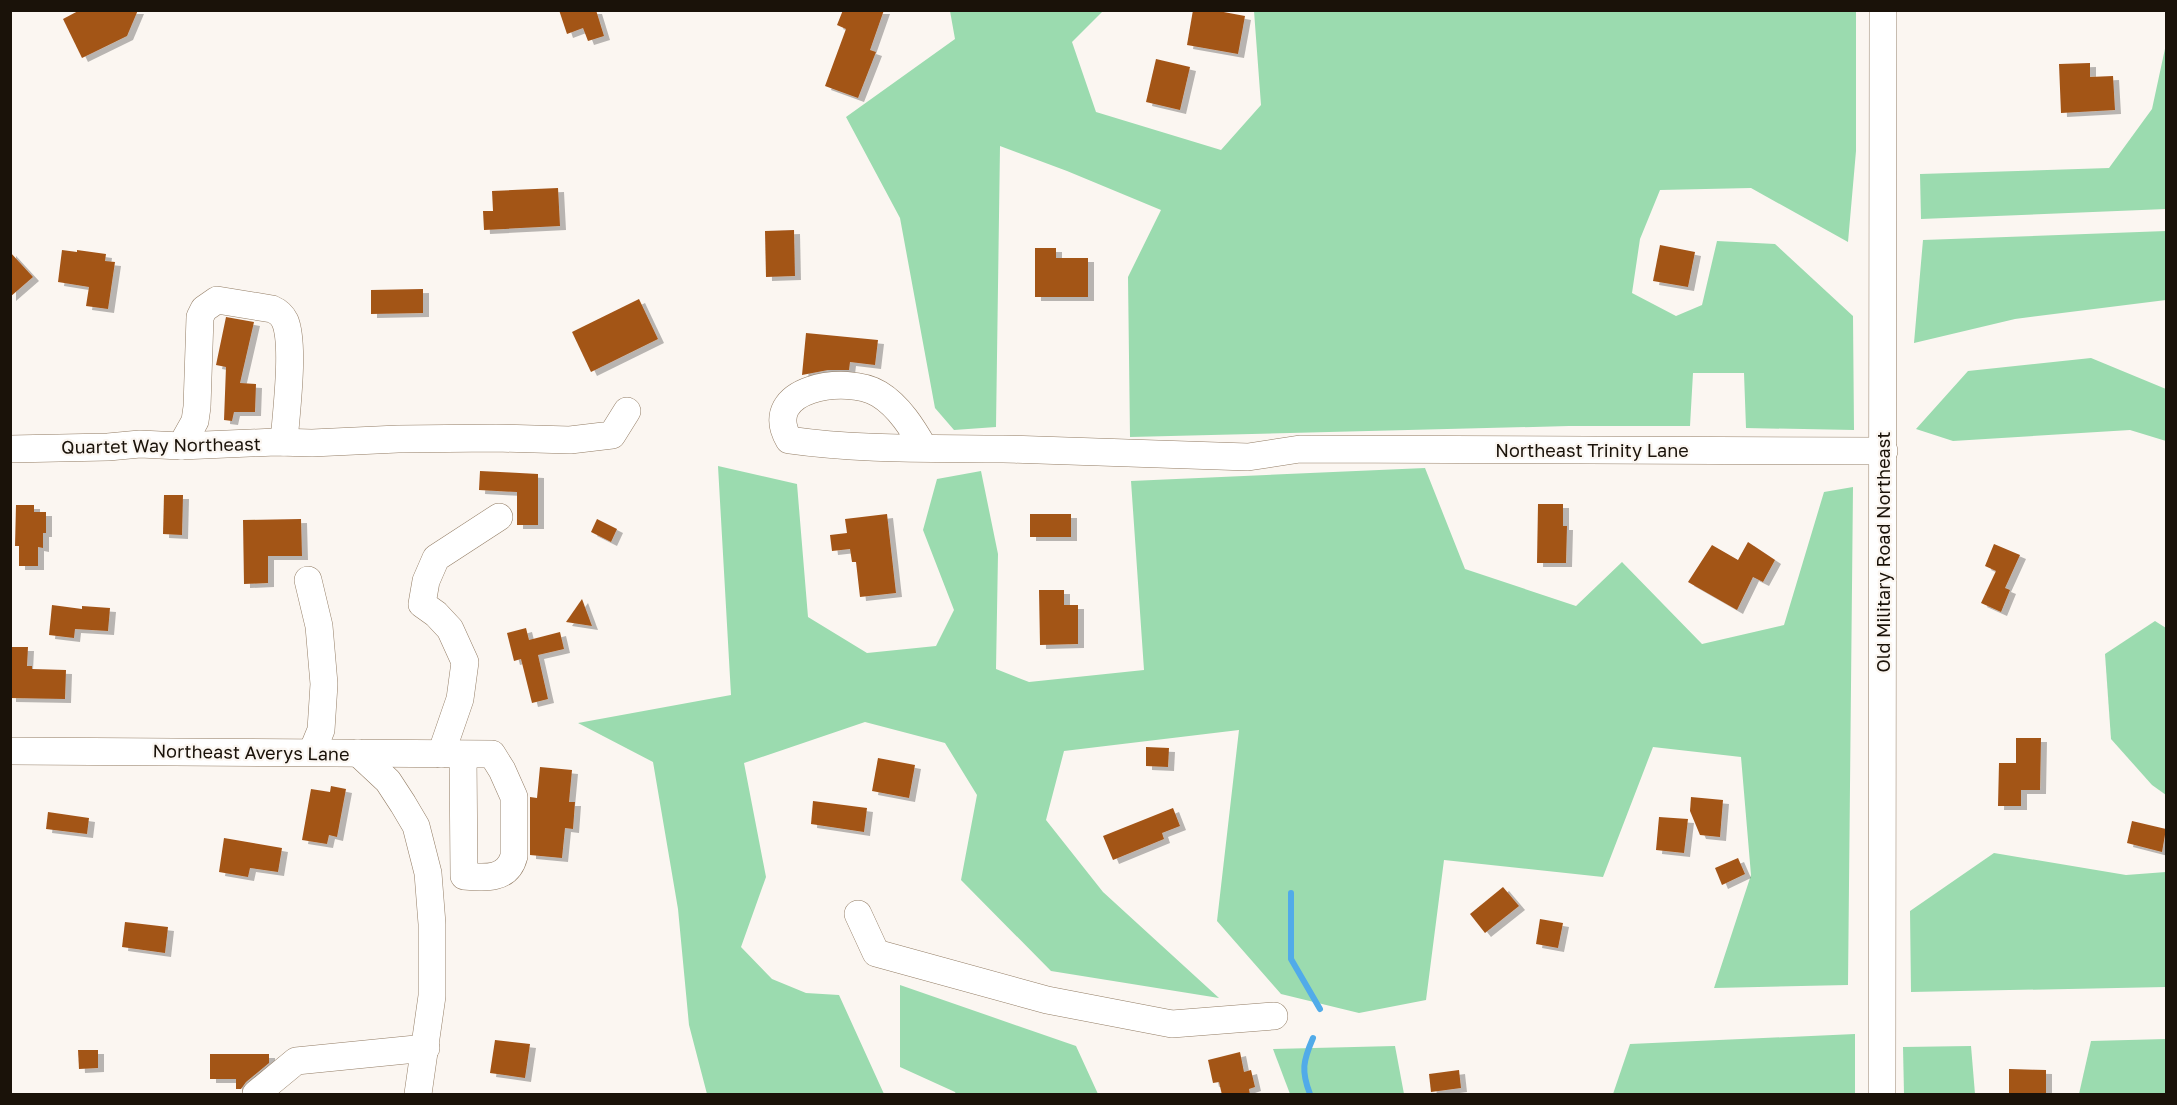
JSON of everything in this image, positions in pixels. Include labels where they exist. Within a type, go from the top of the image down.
[{"type":"street","name":"Old Military Road Northeast","points":[[1882,1095],[1884,451],[1881,353],[1884,177],[1881,155],[1883,10]]},
{"type":"street","points":[[181,446],[195,421],[200,317],[204,309],[217,300],[272,309],[280,313],[284,320],[288,329],[289,363],[284,442]]},
{"type":"street","name":"Northeast Trinity Lane","points":[[924,448],[904,418],[888,400],[863,387],[831,385],[805,391],[792,400],[783,420],[784,431],[789,440],[839,445],[924,448],[1248,457],[1300,449],[1884,451]]},
{"type":"street","name":"Quartet Way Northeast","points":[[10,449],[398,439],[570,440],[612,435],[627,411]]},
{"type":"street","points":[[452,754],[465,662],[450,629],[436,614],[422,604],[426,581],[436,558],[499,517]]},
{"type":"street","points":[[308,580],[320,626],[324,684],[321,730],[312,752]]},
{"type":"street","name":"Northeast Averys Lane","points":[[10,751],[492,754],[506,776],[514,797],[514,856],[507,870],[497,876],[484,878],[464,876],[452,754]]},
{"type":"street","points":[[358,753],[388,781],[416,826],[428,873],[432,924],[432,996],[418,1095]]},
{"type":"street","points":[[858,914],[876,953],[1047,1000],[1172,1024],[1274,1016]]},
{"type":"street","points":[[256,1095],[296,1061],[426,1048]]},
{"type":"green space","points":[[950,11],[1103,11],[1072,42],[1096,112],[1221,150],[1261,105],[1254,11],[1856,11],[1856,151],[1848,242],[1751,188],[1660,190],[1640,239],[1632,293],[1676,316],[1702,305],[1717,241],[1775,244],[1853,316],[1854,430],[1746,428],[1744,373],[1693,373],[1690,426],[1569,426],[1130,437],[1128,277],[1161,210],[1000,146],[996,427],[954,430],[935,408],[900,218],[846,117],[955,39]]},
{"type":"green space","points":[[2166,44],[2166,209],[1921,219],[1920,174],[2109,168],[2152,109]]},
{"type":"green space","points":[[2166,231],[2166,300],[2015,319],[1914,343],[1923,240]]},
{"type":"green space","points":[[2091,358],[2166,389],[2166,441],[2130,430],[1953,441],[1916,429],[1968,371]]},
{"type":"green space","points":[[718,466],[797,484],[808,617],[867,653],[936,646],[954,610],[923,530],[937,479],[981,471],[998,554],[996,669],[1029,682],[1144,670],[1131,481],[1425,468],[1465,569],[1576,606],[1622,562],[1702,644],[1784,625],[1824,492],[1853,487],[1848,985],[1714,988],[1751,875],[1741,757],[1653,747],[1603,877],[1444,860],[1426,1000],[1359,1013],[1281,994],[1217,921],[1239,730],[1064,751],[1046,820],[1103,892],[1219,998],[1051,971],[961,880],[977,795],[945,743],[865,722],[744,763],[766,877],[741,947],[772,979],[806,993],[839,995],[884,1094],[707,1094],[689,1025],[678,909],[653,762],[578,723],[731,695]]},
{"type":"green space","points":[[2155,621],[2166,628],[2166,795],[2152,785],[2111,739],[2105,654]]},
{"type":"green space","points":[[1994,853],[2126,875],[2166,872],[2166,987],[1911,992],[1910,911]]},
{"type":"green space","points":[[900,985],[1076,1046],[1098,1094],[956,1094],[900,1067]]},
{"type":"green space","points":[[1855,1034],[1855,1094],[1613,1094],[1630,1044]]},
{"type":"green space","points":[[2166,1039],[2166,1094],[2079,1094],[2091,1041]]},
{"type":"green space","points":[[1395,1046],[1404,1094],[1290,1094],[1273,1049]]},
{"type":"green space","points":[[1971,1046],[1975,1094],[1904,1094],[1903,1047]]},
{"type":"building","points":[[80,10],[138,10],[127,36],[82,58],[63,19]]},
{"type":"building","points":[[559,10],[596,10],[604,36],[588,41],[583,28],[567,34]]},
{"type":"building","points":[[843,10],[884,10],[870,50],[876,52],[858,98],[825,86],[846,29],[837,25]]},
{"type":"building","points":[[1193,10],[1213,10],[1245,16],[1238,54],[1187,45]]},
{"type":"building","points":[[1156,59],[1190,67],[1180,110],[1146,102]]},
{"type":"building","points":[[2090,63],[2090,77],[2113,76],[2115,110],[2061,113],[2059,64]]},
{"type":"building","points":[[558,188],[560,226],[484,230],[483,211],[493,211],[492,191]]},
{"type":"building","points":[[794,230],[795,276],[766,277],[765,231]]},
{"type":"building","points":[[1660,245],[1695,252],[1688,287],[1653,281]]},
{"type":"building","points":[[1035,248],[1056,248],[1056,258],[1088,258],[1088,297],[1035,297]]},
{"type":"building","points":[[62,250],[106,254],[105,261],[115,262],[108,309],[86,306],[89,287],[58,282]]},
{"type":"building","points":[[10,252],[33,277],[10,297]]},
{"type":"building","points":[[423,289],[423,313],[371,314],[371,290]]},
{"type":"building","points":[[639,299],[658,339],[591,372],[572,332]]},
{"type":"building","points":[[226,317],[254,322],[240,383],[256,384],[255,412],[234,412],[232,421],[224,420],[226,367],[216,365]]},
{"type":"building","points":[[806,333],[878,340],[875,365],[850,362],[849,370],[828,370],[802,375]]},
{"type":"building","points":[[480,471],[538,474],[538,525],[517,525],[517,492],[479,490]]},
{"type":"building","points":[[164,495],[183,495],[182,535],[163,534]]},
{"type":"building","points":[[1538,504],[1563,504],[1563,526],[1567,526],[1566,563],[1537,563]]},
{"type":"building","points":[[16,505],[34,505],[34,512],[46,512],[46,533],[43,533],[43,548],[38,547],[38,566],[19,566],[19,546],[15,546]]},
{"type":"building","points":[[887,514],[896,593],[860,597],[856,562],[852,562],[850,549],[832,551],[830,535],[847,533],[845,519]]},
{"type":"building","points":[[1030,514],[1071,514],[1071,537],[1030,537]]},
{"type":"building","points":[[301,519],[302,556],[268,556],[268,583],[244,584],[243,520]]},
{"type":"building","points":[[597,519],[617,529],[611,542],[591,532]]},
{"type":"building","points":[[1748,542],[1775,560],[1763,582],[1753,577],[1737,610],[1688,582],[1712,545],[1738,560]]},
{"type":"building","points":[[1994,544],[2020,555],[2005,588],[2010,590],[2001,612],[1981,603],[1996,571],[1985,566]]},
{"type":"building","points":[[1039,590],[1064,590],[1064,605],[1078,605],[1078,644],[1040,645]]},
{"type":"building","points":[[582,599],[592,626],[566,622]]},
{"type":"building","points":[[52,605],[82,609],[82,606],[110,608],[108,631],[75,629],[74,638],[49,635]]},
{"type":"building","points":[[526,628],[529,640],[560,632],[564,649],[538,655],[548,699],[532,703],[521,659],[514,661],[507,633]]},
{"type":"building","points":[[10,647],[28,647],[27,666],[32,666],[32,669],[66,670],[65,699],[10,698]]},
{"type":"building","points":[[2016,738],[2041,738],[2040,790],[2021,790],[2021,806],[1998,806],[1999,763],[2016,763]]},
{"type":"building","points":[[1146,747],[1169,748],[1168,767],[1146,766]]},
{"type":"building","points":[[878,758],[915,765],[909,798],[872,791]]},
{"type":"building","points":[[540,767],[572,770],[569,802],[575,802],[573,829],[565,828],[562,858],[530,855],[530,797],[537,798]]},
{"type":"building","points":[[331,786],[346,789],[337,837],[329,835],[327,844],[302,840],[311,789],[330,792]]},
{"type":"building","points":[[1691,797],[1723,800],[1720,837],[1700,835],[1690,811]]},
{"type":"building","points":[[813,801],[867,808],[864,832],[811,824]]},
{"type":"building","points":[[1173,808],[1180,826],[1162,833],[1164,839],[1113,860],[1103,836]]},
{"type":"building","points":[[48,812],[89,818],[87,834],[46,829]]},
{"type":"building","points":[[1659,817],[1688,819],[1684,853],[1656,850]]},
{"type":"building","points":[[2132,821],[2166,829],[2162,852],[2127,843]]},
{"type":"building","points":[[224,838],[282,848],[278,872],[250,868],[248,877],[219,872]]},
{"type":"building","points":[[1738,858],[1745,874],[1722,885],[1715,868]]},
{"type":"building","points":[[1503,887],[1519,906],[1485,933],[1470,914]]},
{"type":"building","points":[[1540,919],[1563,923],[1558,948],[1536,944]]},
{"type":"building","points":[[125,922],[168,927],[165,953],[122,947]]},
{"type":"building","points":[[495,1040],[530,1044],[525,1078],[490,1073]]},
{"type":"building","points":[[78,1050],[98,1050],[98,1068],[79,1069]]},
{"type":"building","points":[[1240,1052],[1244,1072],[1251,1070],[1255,1087],[1249,1089],[1250,1095],[1222,1095],[1219,1082],[1213,1083],[1208,1060]]},
{"type":"building","points":[[210,1054],[269,1054],[269,1063],[241,1089],[236,1089],[236,1079],[210,1079]]},
{"type":"building","points":[[2009,1069],[2046,1070],[2046,1095],[2009,1095]]},
{"type":"building","points":[[1459,1070],[1461,1088],[1431,1092],[1429,1074]]},
{"type":"waterway","points":[[1291,893],[1291,959],[1320,1009]]},
{"type":"waterway","points":[[1310,1094],[1304,1066],[1313,1038]]}]
